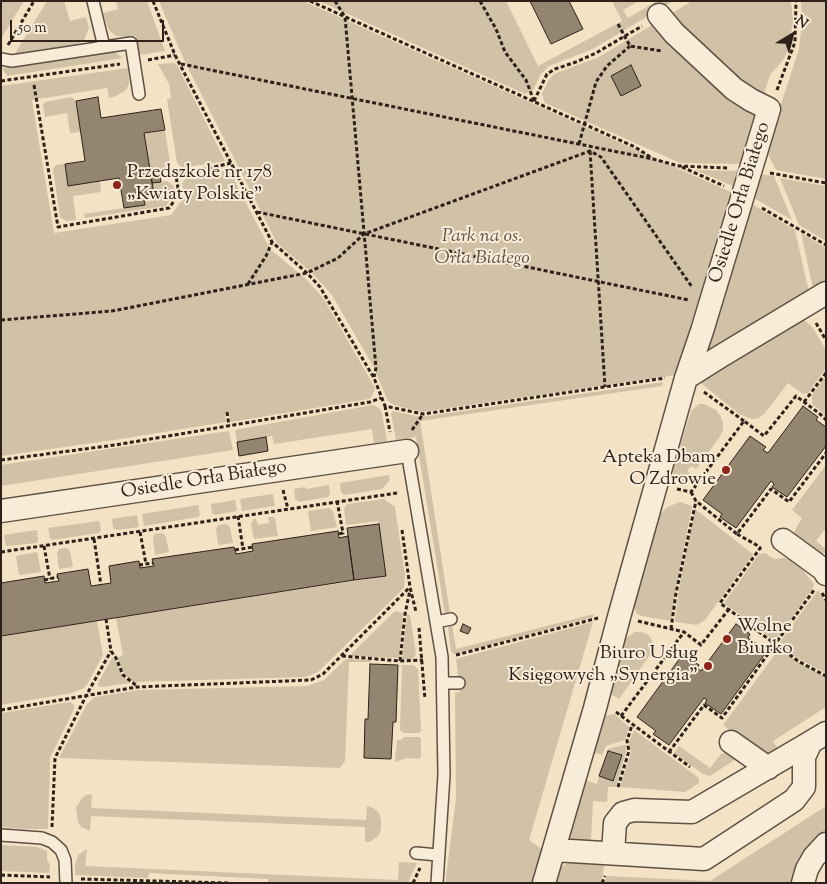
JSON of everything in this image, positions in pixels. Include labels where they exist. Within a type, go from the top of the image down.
[{"type":"street","name":"Osiedle Orła Białego","points":[[544,883],[657,486],[704,303],[769,109],[734,89],[698,57],[659,15]]},
{"type":"street","points":[[686,378],[826,293]]},
{"type":"street","name":"Osiedle Orła Białego","points":[[1,512],[408,442]]},
{"type":"street","points":[[784,540],[825,571]]},
{"type":"street","points":[[554,850],[704,859],[794,800],[804,787],[804,757],[818,737]]},
{"type":"street","points":[[613,853],[615,823],[623,813],[634,810],[692,812],[818,737]]},
{"type":"street","points":[[731,742],[768,768]]},
{"type":"street","points":[[803,883],[807,869],[814,857],[826,844]]},
{"type":"lane","points":[[93,1],[104,47]]},
{"type":"lane","points":[[4,54],[12,61],[131,43],[139,94]]},
{"type":"lane","points":[[408,442],[442,657],[444,683],[444,776],[437,883]]},
{"type":"lane","points":[[436,622],[451,619]]},
{"type":"lane","points":[[444,683],[459,683]]},
{"type":"lane","points":[[1,835],[42,838],[52,842],[61,850],[66,860],[66,881]]},
{"type":"lane","points":[[418,853],[438,855]]},
{"type":"path","points":[[4,54],[34,1]]},
{"type":"path","points":[[153,1],[174,55],[272,242],[307,273],[328,299],[374,378],[385,406],[423,414],[664,378],[686,378],[764,436],[796,396],[826,420]]},
{"type":"path","points":[[310,1],[635,147],[653,159]]},
{"type":"path","points":[[335,1],[344,16],[376,368],[374,378]]},
{"type":"path","points":[[480,1],[496,29],[505,52],[526,80],[534,101]]},
{"type":"path","points":[[769,109],[796,42],[796,1]]},
{"type":"path","points":[[534,101],[547,74],[596,53],[659,15]]},
{"type":"path","points":[[618,24],[630,46],[698,57]]},
{"type":"path","points":[[579,144],[596,82],[607,66],[630,46]]},
{"type":"path","points":[[145,60],[174,55]]},
{"type":"path","points":[[1,81],[126,63]]},
{"type":"path","points":[[180,64],[591,146],[679,166],[750,169],[826,183]]},
{"type":"path","points":[[34,85],[58,227],[169,208],[179,194],[176,176],[231,163]]},
{"type":"path","points":[[591,146],[605,387]]},
{"type":"path","points":[[1,320],[112,312],[307,273],[338,258],[364,234],[590,152],[601,157],[704,303]]},
{"type":"path","points":[[256,212],[704,303]]},
{"type":"path","points":[[247,284],[266,256],[272,242]]},
{"type":"path","points":[[804,402],[826,373]]},
{"type":"path","points":[[1,460],[115,445],[370,402],[381,398]]},
{"type":"path","points":[[227,412],[229,426]]},
{"type":"path","points":[[408,442],[423,414]]},
{"type":"path","points":[[691,492],[744,421]]},
{"type":"path","points":[[691,492],[696,501],[737,534],[771,489],[789,502],[826,453]]},
{"type":"path","points":[[657,486],[691,492]]},
{"type":"path","points":[[1,552],[397,492],[398,502]]},
{"type":"path","points":[[337,501],[343,533],[338,534]]},
{"type":"path","points":[[671,629],[676,594],[696,501]]},
{"type":"path","points":[[238,516],[243,549]]},
{"type":"path","points":[[401,521],[410,587],[417,613]]},
{"type":"path","points":[[140,532],[146,564]]},
{"type":"path","points":[[94,539],[101,585]]},
{"type":"path","points":[[44,546],[50,579]]},
{"type":"path","points":[[235,550],[252,547]]},
{"type":"path","points":[[761,547],[720,603],[798,661],[826,676]]},
{"type":"path","points":[[139,565],[153,563]]},
{"type":"path","points":[[44,580],[58,577]]},
{"type":"path","points":[[669,752],[704,705],[722,718],[817,586],[826,600]]},
{"type":"path","points":[[1,710],[137,686],[311,680],[323,674],[410,587]]},
{"type":"path","points":[[400,661],[410,587]]},
{"type":"path","points":[[341,656],[400,661],[460,655],[604,616],[619,617],[684,632],[701,646],[729,610]]},
{"type":"path","points":[[106,619],[111,651],[123,676],[137,686]]},
{"type":"path","points":[[419,622],[425,706]]},
{"type":"path","points":[[684,632],[621,716],[690,767]]},
{"type":"path","points":[[53,878],[52,842],[55,758],[111,651]]},
{"type":"path","points":[[618,787],[629,751],[627,741],[633,725]]},
{"type":"path","points":[[413,883],[420,870],[418,853]]},
{"type":"path","points":[[1,875],[53,878],[66,881],[228,883]]},
{"type":"path","points":[[602,883],[605,876]]},
{"type":"green space","points":[[1,1],[24,1],[1,39]]},
{"type":"green space","points":[[47,1],[64,1],[70,21],[86,17],[89,28],[84,40],[74,47],[14,55]]},
{"type":"green space","points":[[116,1],[147,1],[165,51],[139,55],[136,36],[116,36],[109,30],[103,13],[118,9]]},
{"type":"green space","name":"Park na os. Orła Białego","points":[[159,1],[303,1],[733,193],[681,372],[676,375],[421,412],[394,405],[388,401],[373,366],[332,295],[312,273],[277,243],[184,60]]},
{"type":"green space","points":[[319,1],[506,1],[538,66],[622,21],[612,1],[639,1],[623,10],[628,18],[657,1],[673,1],[593,49],[549,66],[541,74],[533,90],[525,94]]},
{"type":"green space","points":[[692,1],[791,1],[793,21],[789,47],[784,59],[770,75],[742,164],[680,163],[545,103],[542,94],[548,81],[554,74],[599,57]]},
{"type":"green space","points":[[801,1],[826,1],[826,179],[776,170],[766,150],[799,49],[802,22]]},
{"type":"green space","points":[[109,51],[115,52],[123,58],[7,76],[3,70],[3,68]]},
{"type":"green space","points":[[174,63],[177,65],[225,161],[182,168],[177,163],[167,99],[171,98],[169,84],[158,64]]},
{"type":"green space","points":[[128,68],[129,84],[126,90],[116,96],[109,98],[107,88],[32,100],[54,233],[171,215],[185,196],[182,183],[187,177],[229,170],[270,249],[306,279],[324,299],[375,388],[369,399],[231,422],[228,412],[225,413],[226,422],[1,456],[1,86]]},
{"type":"green space","points":[[72,97],[76,101],[81,132],[70,133],[67,113],[45,117],[43,105],[45,102]]},
{"type":"green space","points":[[165,130],[170,163],[165,170],[150,172],[144,133]]},
{"type":"green space","points":[[65,164],[69,185],[100,181],[101,192],[73,196],[76,220],[66,221],[60,217],[53,169],[56,165]]},
{"type":"green space","points":[[695,170],[740,171],[735,187]]},
{"type":"green space","points":[[759,174],[774,176],[792,220],[752,197]]},
{"type":"green space","points":[[780,178],[826,186],[826,241],[799,225]]},
{"type":"green space","points":[[167,181],[173,185],[175,194],[166,206],[85,218],[84,214],[144,205],[143,195],[154,193],[152,183]]},
{"type":"green space","points":[[750,203],[795,230],[809,292],[707,353]]},
{"type":"green space","points":[[801,233],[826,248],[826,281],[813,289]]},
{"type":"green space","points":[[803,319],[813,328],[826,350],[826,368],[808,393],[803,394],[788,383],[765,413],[759,418],[752,419],[739,414],[702,384],[700,379]]},
{"type":"green space","points":[[826,376],[826,417],[812,404],[812,395]]},
{"type":"green space","points":[[663,382],[662,386],[420,421],[450,613],[445,614],[416,437],[396,440],[391,414],[393,411],[421,417]]},
{"type":"green space","points":[[699,404],[704,404],[716,410],[721,417],[723,430],[696,469],[691,466],[687,471],[692,475],[685,482],[678,482],[673,476],[673,470],[691,411]]},
{"type":"green space","points":[[373,405],[379,408],[382,413],[387,441],[374,443],[372,429],[274,444],[272,436],[237,442],[235,430]]},
{"type":"green space","points":[[229,431],[233,450],[1,486],[1,465]]},
{"type":"green space","points":[[826,465],[826,528],[816,541],[826,549],[826,552],[820,554],[796,541],[794,532],[802,518],[792,510]]},
{"type":"green space","points":[[389,475],[390,480],[382,489],[344,495],[341,492],[340,483]]},
{"type":"green space","points":[[329,485],[330,494],[328,497],[299,502],[295,499],[294,489]]},
{"type":"green space","points":[[273,494],[275,506],[242,511],[240,499]]},
{"type":"green space","points":[[384,499],[395,507],[405,575],[404,588],[318,672],[306,677],[133,682],[125,675],[117,658],[123,655],[116,618],[386,576],[378,521],[346,525],[344,509],[347,504]]},
{"type":"green space","points":[[235,500],[237,511],[215,515],[212,513],[211,504]]},
{"type":"green space","points":[[680,502],[692,506],[671,621],[642,616],[637,614],[633,605],[658,517],[667,507]]},
{"type":"green space","points":[[198,505],[200,515],[198,517],[144,526],[142,514]]},
{"type":"green space","points":[[329,508],[333,511],[337,527],[311,531],[308,511]]},
{"type":"green space","points":[[695,509],[753,554],[705,620],[697,625],[675,622],[678,594]]},
{"type":"green space","points":[[137,515],[139,527],[117,530],[113,528],[112,519]]},
{"type":"green space","points":[[268,517],[275,518],[278,536],[254,539],[251,524],[254,519],[256,519],[258,525],[269,523]]},
{"type":"green space","points":[[99,521],[101,530],[99,533],[52,540],[50,538],[48,528]]},
{"type":"green space","points":[[226,524],[230,527],[233,543],[218,545],[216,529],[218,525]]},
{"type":"green space","points":[[37,530],[37,543],[6,546],[4,535]]},
{"type":"green space","points":[[163,533],[166,537],[169,552],[155,555],[154,534]]},
{"type":"green space","points":[[67,548],[70,551],[73,567],[59,569],[57,553],[59,549]]},
{"type":"green space","points":[[37,552],[41,572],[19,575],[16,556]]},
{"type":"green space","points":[[765,553],[774,559],[784,558],[796,562],[814,584],[775,641],[724,603],[759,554]]},
{"type":"green space","points":[[818,590],[826,603],[826,673],[799,659],[778,645]]},
{"type":"green space","points":[[395,611],[403,613],[399,658],[349,656]]},
{"type":"green space","points":[[407,614],[410,615],[416,654],[413,659],[402,659]]},
{"type":"green space","points":[[594,614],[593,617],[455,654],[451,652],[448,627],[452,624],[456,649]]},
{"type":"green space","points":[[97,621],[103,655],[84,688],[72,693],[1,705],[1,636]]},
{"type":"green space","points":[[593,622],[529,840],[543,850],[533,883],[446,883],[456,799],[455,693],[460,692],[456,659]]},
{"type":"green space","points":[[635,632],[647,634],[651,638],[654,648],[619,699],[609,693],[626,638]]},
{"type":"green space","points":[[779,649],[826,677],[826,707],[773,741],[780,753],[773,755],[758,752],[723,725]]},
{"type":"green space","points":[[112,658],[115,659],[122,676],[130,683],[98,686],[98,683]]},
{"type":"green space","points":[[346,659],[371,660],[371,662],[349,662],[345,761],[340,768],[59,758],[87,704],[95,697],[138,690],[308,686],[324,680]]},
{"type":"green space","points":[[402,665],[413,665],[418,669],[421,731],[419,733],[404,733],[400,730]]},
{"type":"green space","points":[[70,702],[74,705],[74,709],[50,758],[48,829],[1,827],[1,713]]},
{"type":"green space","points":[[614,714],[629,727],[625,740],[606,746],[602,755],[592,752],[602,716]]},
{"type":"green space","points":[[634,730],[699,778],[699,783],[685,792],[620,787],[631,753],[629,742]]},
{"type":"green space","points":[[404,737],[419,737],[421,739],[421,757],[419,759],[407,758],[395,762],[397,740],[401,740]]},
{"type":"green space","points":[[626,745],[626,752],[616,787],[608,787],[607,802],[593,801],[591,841],[574,842],[569,835],[584,780],[597,784],[599,776],[613,781],[622,756],[608,751],[608,749]]},
{"type":"green space","points":[[679,746],[710,768],[721,754],[731,750],[741,753],[750,766],[746,769],[739,757],[710,776],[703,774],[674,753]]},
{"type":"green space","points":[[92,794],[91,808],[366,820],[367,806],[379,813],[381,829],[379,835],[370,842],[365,842],[365,827],[91,816],[90,831],[81,827],[78,822],[76,808],[82,798]]},
{"type":"green space","points":[[826,806],[826,831],[807,847],[797,860],[791,883],[604,883],[607,876],[710,881]]},
{"type":"green space","points":[[1,845],[37,847],[47,851],[47,860],[50,865],[49,873],[1,871]]},
{"type":"green space","points":[[87,849],[85,866],[398,880],[399,862],[417,863],[408,883],[268,883],[268,879],[149,873],[148,878],[75,875],[78,855]]},
{"type":"green space","points":[[577,861],[604,862],[600,883],[555,883],[559,870],[563,866]]},
{"type":"building","points":[[530,1],[569,1],[583,29],[551,44]]},
{"type":"building","points":[[631,65],[641,86],[621,96],[611,76]]},
{"type":"building","points":[[98,97],[101,118],[161,109],[165,130],[144,133],[154,194],[143,195],[145,205],[124,208],[119,178],[68,186],[65,164],[85,161],[76,101]]},
{"type":"building","points":[[159,171],[161,182],[152,183],[150,172]]},
{"type":"building","points":[[803,406],[818,417],[816,420],[826,427],[826,446],[787,497],[772,487],[774,484],[771,481],[736,528],[720,517],[722,514],[703,500],[750,436],[766,447],[763,450],[768,453]]},
{"type":"building","points":[[266,437],[268,451],[239,456],[237,442]]},
{"type":"building","points":[[379,524],[386,576],[354,580],[347,528]]},
{"type":"building","points":[[338,531],[339,538],[348,536],[354,580],[1,636],[1,583],[44,576],[45,583],[59,581],[57,574],[88,569],[91,586],[111,583],[109,566],[139,561],[140,568],[154,566],[152,559],[234,547],[236,554],[253,551],[252,544]]},
{"type":"building","points":[[463,624],[471,628],[468,634],[460,631]]},
{"type":"building","points":[[736,624],[750,634],[748,638],[767,651],[721,714],[705,703],[707,700],[704,698],[669,745],[653,734],[656,731],[637,717],[683,654],[699,665],[697,668],[701,671]]},
{"type":"building","points":[[370,664],[398,665],[396,722],[393,722],[391,759],[364,758],[365,719],[368,719]]},
{"type":"building","points":[[608,751],[622,755],[613,781],[599,776]]},
{"type":"place","name":"Przedszkole nr 178 „Kwiaty Polskie”","points":[[117,185]]},
{"type":"place","name":"Apteka Dbam O Zdrowie","points":[[726,470]]},
{"type":"place","name":"Wolne Biurko","points":[[727,639]]},
{"type":"place","name":"Biuro Usług Księgowych „Synergia”","points":[[708,666]]}]
